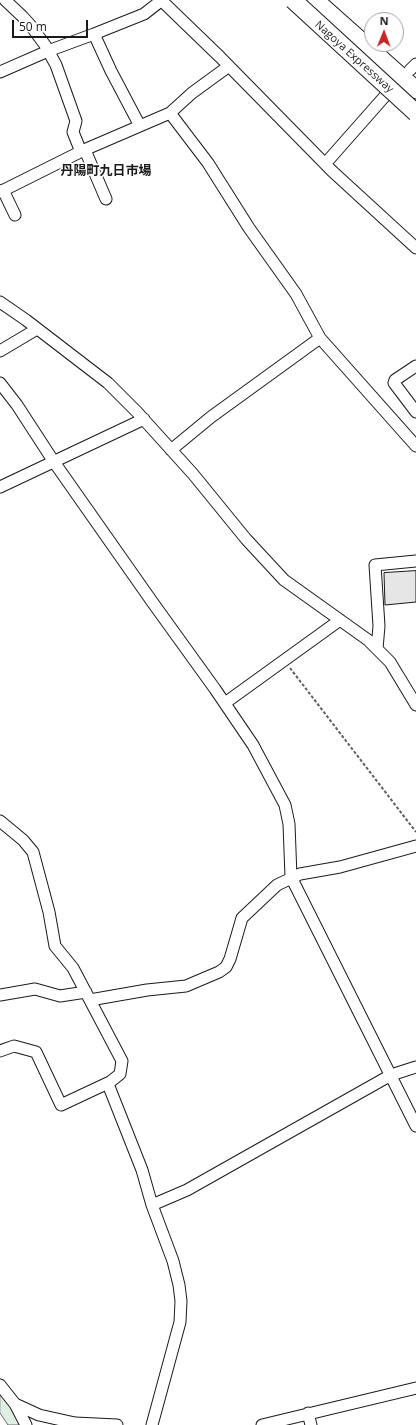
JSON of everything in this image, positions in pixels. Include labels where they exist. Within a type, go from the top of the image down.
[{"type":"highway","points":[[284,0],[384,96],[416,123]]},
{"type":"highway","points":[[292,0],[316,14],[416,103]]},
{"type":"highway","name":"Nagoya Expressway","points":[[292,0],[416,113]]},
{"type":"highway","name":"Nagoya Expressway","points":[[316,0],[416,90]]},
{"type":"highway","points":[[332,0],[364,29]]},
{"type":"highway","points":[[391,52],[414,70]]},
{"type":"street","points":[[5,0],[22,17],[45,45],[56,65],[76,121],[73,132],[106,199]]},
{"type":"street","points":[[0,72],[48,51],[144,14],[162,0],[325,164],[416,248]]},
{"type":"street","points":[[94,34],[111,71],[140,126]]},
{"type":"street","points":[[15,215],[2,191],[83,151],[170,113],[192,93],[229,66]]},
{"type":"street","points":[[325,164],[384,96]]},
{"type":"street","points":[[170,113],[208,163],[249,228],[296,294],[320,338],[416,446]]},
{"type":"street","points":[[0,302],[108,383],[144,419],[193,474],[246,539],[284,580],[368,640],[378,649],[390,662],[416,705]]},
{"type":"street","points":[[0,351],[38,329]]},
{"type":"street","points":[[171,450],[211,417],[320,338]]},
{"type":"street","points":[[416,366],[395,380],[394,383],[416,412]]},
{"type":"street","points":[[0,383],[17,405],[54,462],[225,703],[253,745],[285,805],[289,824],[291,877],[416,1126]]},
{"type":"street","points":[[0,487],[144,419]]},
{"type":"street","points":[[378,649],[379,626],[375,564],[416,561]]},
{"type":"street","points":[[225,703],[340,620]]},
{"type":"street","points":[[0,821],[23,840],[33,852],[49,912],[55,946],[73,968],[122,1061],[120,1074],[108,1084],[61,1105],[36,1052],[14,1046],[0,1051]]},
{"type":"street","points":[[0,995],[34,988],[60,996],[88,996],[186,986],[219,972],[226,967],[230,959],[242,918],[277,885],[291,877],[340,867],[416,846]]},
{"type":"street","points":[[152,1205],[187,1190],[391,1075],[416,1067]]},
{"type":"street","points":[[108,1084],[142,1170],[152,1205],[173,1261],[179,1284],[181,1301],[180,1322],[152,1425]]},
{"type":"street","points":[[0,1385],[15,1404],[26,1425]]},
{"type":"street","points":[[262,1425],[416,1388]]},
{"type":"street","points":[[15,1404],[40,1414],[75,1424],[117,1425]]},
{"type":"street","points":[[308,1413],[311,1425]]},
{"type":"path","points":[[284,660],[416,832]]},
{"type":"green space","points":[[0,1390],[22,1425],[8,1425],[0,1413]]},
{"type":"building","points":[[416,571],[416,602],[385,605],[384,573]]},
{"type":"district","name":"丹陽町九日市場","points":[[106,171]]}]
